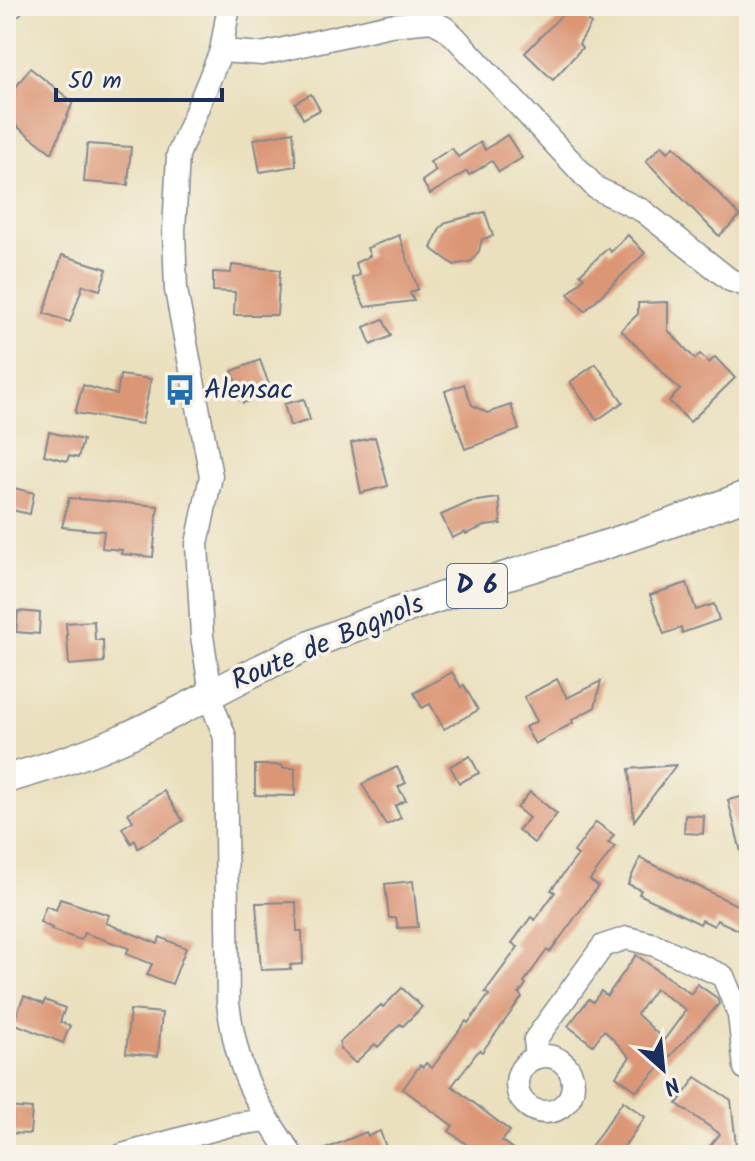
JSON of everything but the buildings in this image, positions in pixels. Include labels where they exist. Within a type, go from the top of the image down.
[{"type":"main road","name":"Route de Bagnols","points":[[6,779],[122,739],[308,646],[365,623],[645,532],[749,494]]},
{"type":"street","points":[[6,11],[12,6]]},
{"type":"street","points":[[229,6],[221,51],[178,155],[174,231],[176,290],[211,476],[197,544],[202,636],[213,706],[225,737],[228,1003],[233,1041],[247,1085],[292,1155]]},
{"type":"street","points":[[221,51],[262,54],[390,25],[432,21],[455,37],[596,188],[643,211],[730,280],[749,286]]},
{"type":"street","points":[[537,1057],[535,1040],[603,946],[627,938],[655,945],[723,976],[739,1015],[745,1068],[749,1070]]},
{"type":"street","points":[[122,1155],[230,1125],[267,1120]]},
{"type":"place","name":"Alensac","points":[[180,390]]}]
